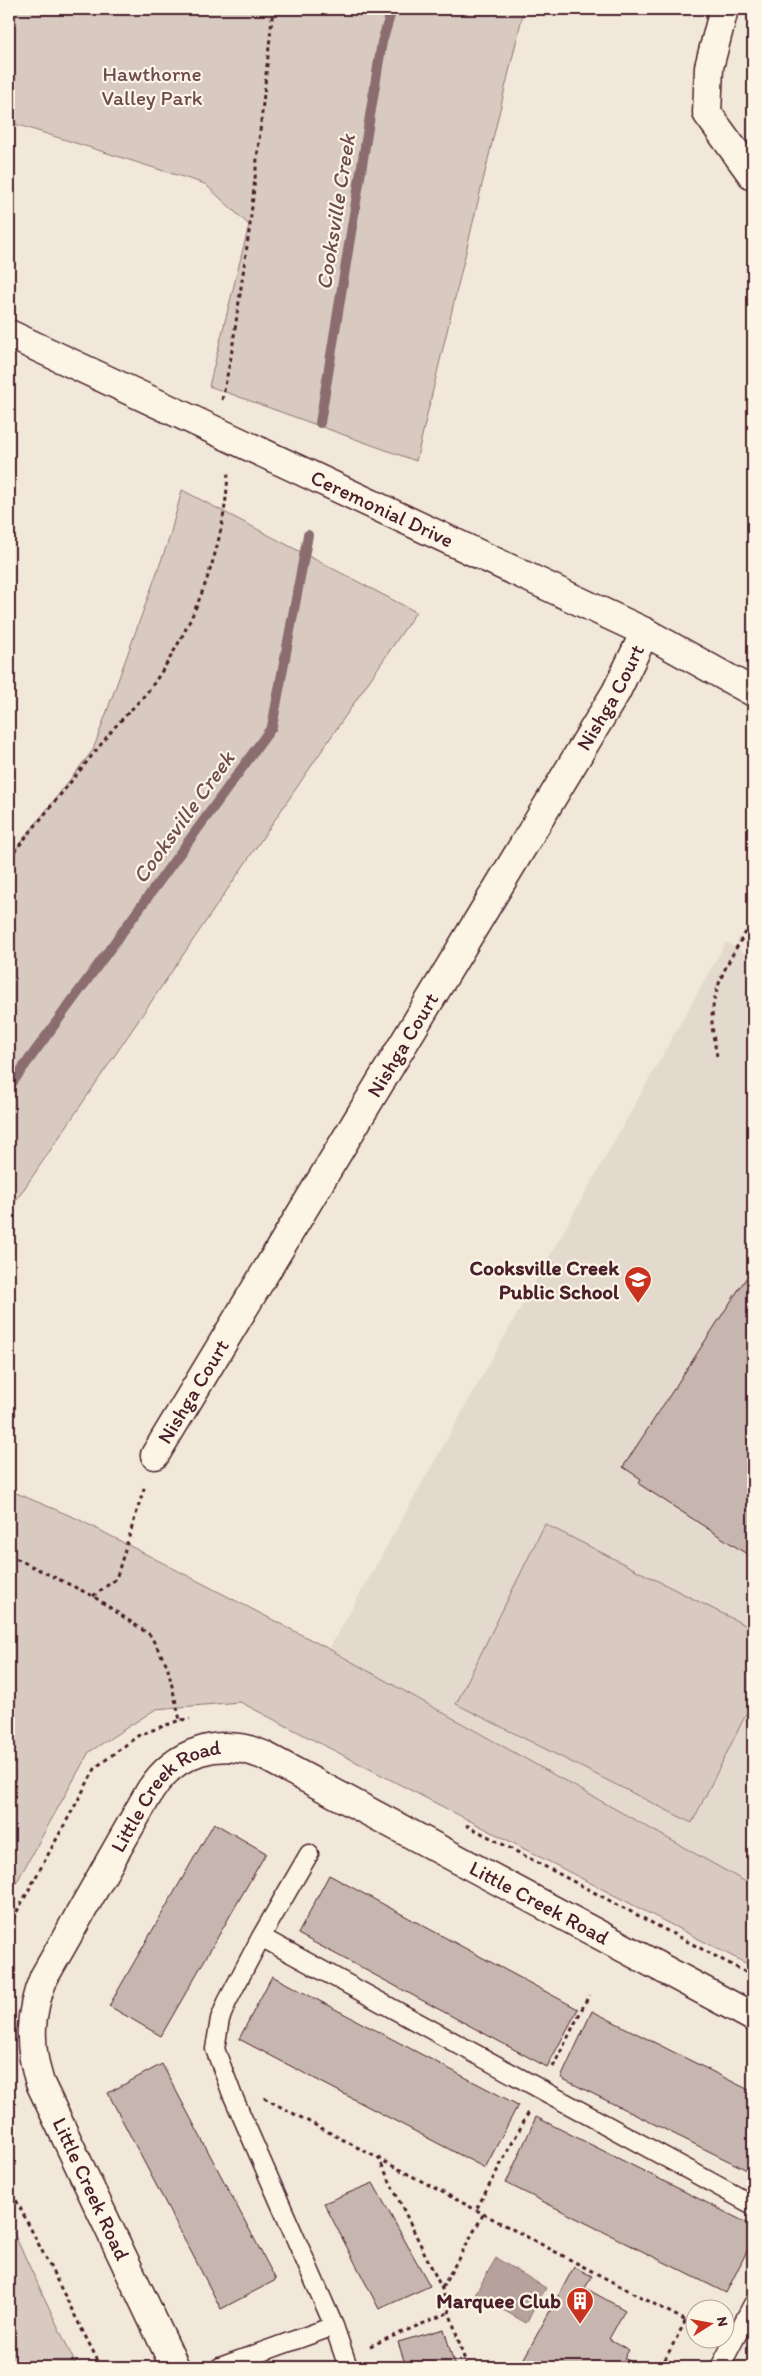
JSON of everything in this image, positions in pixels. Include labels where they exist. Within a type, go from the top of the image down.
[{"type":"street","points":[[724,9],[709,66],[707,113],[753,176]]},
{"type":"street","name":"Ceremonial Drive","points":[[9,334],[645,632],[753,692]]},
{"type":"street","name":"Nishga Court","points":[[155,1454],[616,692],[645,632]]},
{"type":"street","name":"Little Creek Road","points":[[175,2367],[40,2083],[34,2066],[30,2030],[37,1994],[44,1977],[150,1790],[167,1769],[182,1758],[206,1748],[222,1746],[248,1749],[264,1755],[753,2017]]},
{"type":"lane","points":[[308,1854],[261,1936],[220,2019],[215,2049],[334,2326],[346,2362]]},
{"type":"lane","points":[[261,1936],[753,2205]]},
{"type":"lane","points":[[720,2367],[753,2304]]},
{"type":"lane","points":[[220,2367],[334,2326]]},
{"type":"path","points":[[717,1056],[712,1021],[717,988],[737,947],[753,921]]},
{"type":"path","points":[[93,1596],[116,1579],[155,1454]]},
{"type":"path","points":[[9,1554],[93,1596],[150,1636],[158,1646],[167,1665],[180,1720],[139,1735],[96,1767],[9,1926]]},
{"type":"path","points":[[226,2078],[684,2319]]},
{"type":"path","points":[[377,2157],[442,2289],[467,2367]]},
{"type":"path","points":[[9,2186],[101,2367]]},
{"type":"path","points":[[442,2289],[484,2213]]},
{"type":"path","points":[[346,2362],[450,2312]]},
{"type":"path","points":[[661,2367],[684,2324]]},
{"type":"shaded area","name":"Cooksville Creek Public School","points":[[726,942],[753,958],[753,1886],[329,1649]]},
{"type":"shaded area","points":[[496,2258],[546,2288],[526,2323],[475,2294]]},
{"type":"green space","name":"Hawthorne Valley Park","points":[[9,9],[524,9],[416,461],[209,386],[249,225],[205,184],[9,122]]},
{"type":"green space","points":[[182,490],[416,612],[9,1211],[9,858],[93,750],[169,539]]},
{"type":"green space","points":[[9,1490],[78,1519],[329,1649],[753,1886],[753,1967],[240,1702],[156,1709],[89,1752],[9,1896]]},
{"type":"green space","points":[[545,1524],[753,1629],[753,1700],[692,1823],[456,1704]]},
{"type":"green space","points":[[9,2223],[77,2367],[9,2367]]},
{"type":"building","points":[[752,1269],[753,1558],[639,1484],[641,1479],[623,1467]]},
{"type":"building","points":[[214,1823],[266,1853],[161,2036],[109,2006]]},
{"type":"building","points":[[329,1875],[578,2009],[547,2067],[298,1934]]},
{"type":"building","points":[[272,1976],[518,2105],[485,2168],[239,2039]]},
{"type":"building","points":[[592,2011],[753,2092],[753,2173],[561,2078]]},
{"type":"building","points":[[162,2064],[276,2280],[221,2309],[108,2093]]},
{"type":"building","points":[[536,2117],[753,2226],[753,2239],[726,2293],[506,2183]]},
{"type":"building","points":[[373,2183],[430,2286],[379,2309],[324,2203]]},
{"type":"building","name":"Marquee Club","points":[[574,2267],[592,2276],[585,2288],[625,2310],[609,2339],[629,2350],[624,2358],[641,2367],[560,2367],[549,2361],[546,2367],[532,2367],[522,2362]]},
{"type":"building","points":[[444,2329],[455,2367],[406,2367],[398,2342]]},
{"type":"waterway","name":"Cooksville Creek","points":[[320,423],[382,42],[392,9]]},
{"type":"waterway","name":"Cooksville Creek","points":[[9,1087],[272,727],[308,535]]},
{"type":"place","name":"Cooksville Creek Public School","points":[[638,1304]]},
{"type":"place","name":"Marquee Club","points":[[580,2325]]}]
